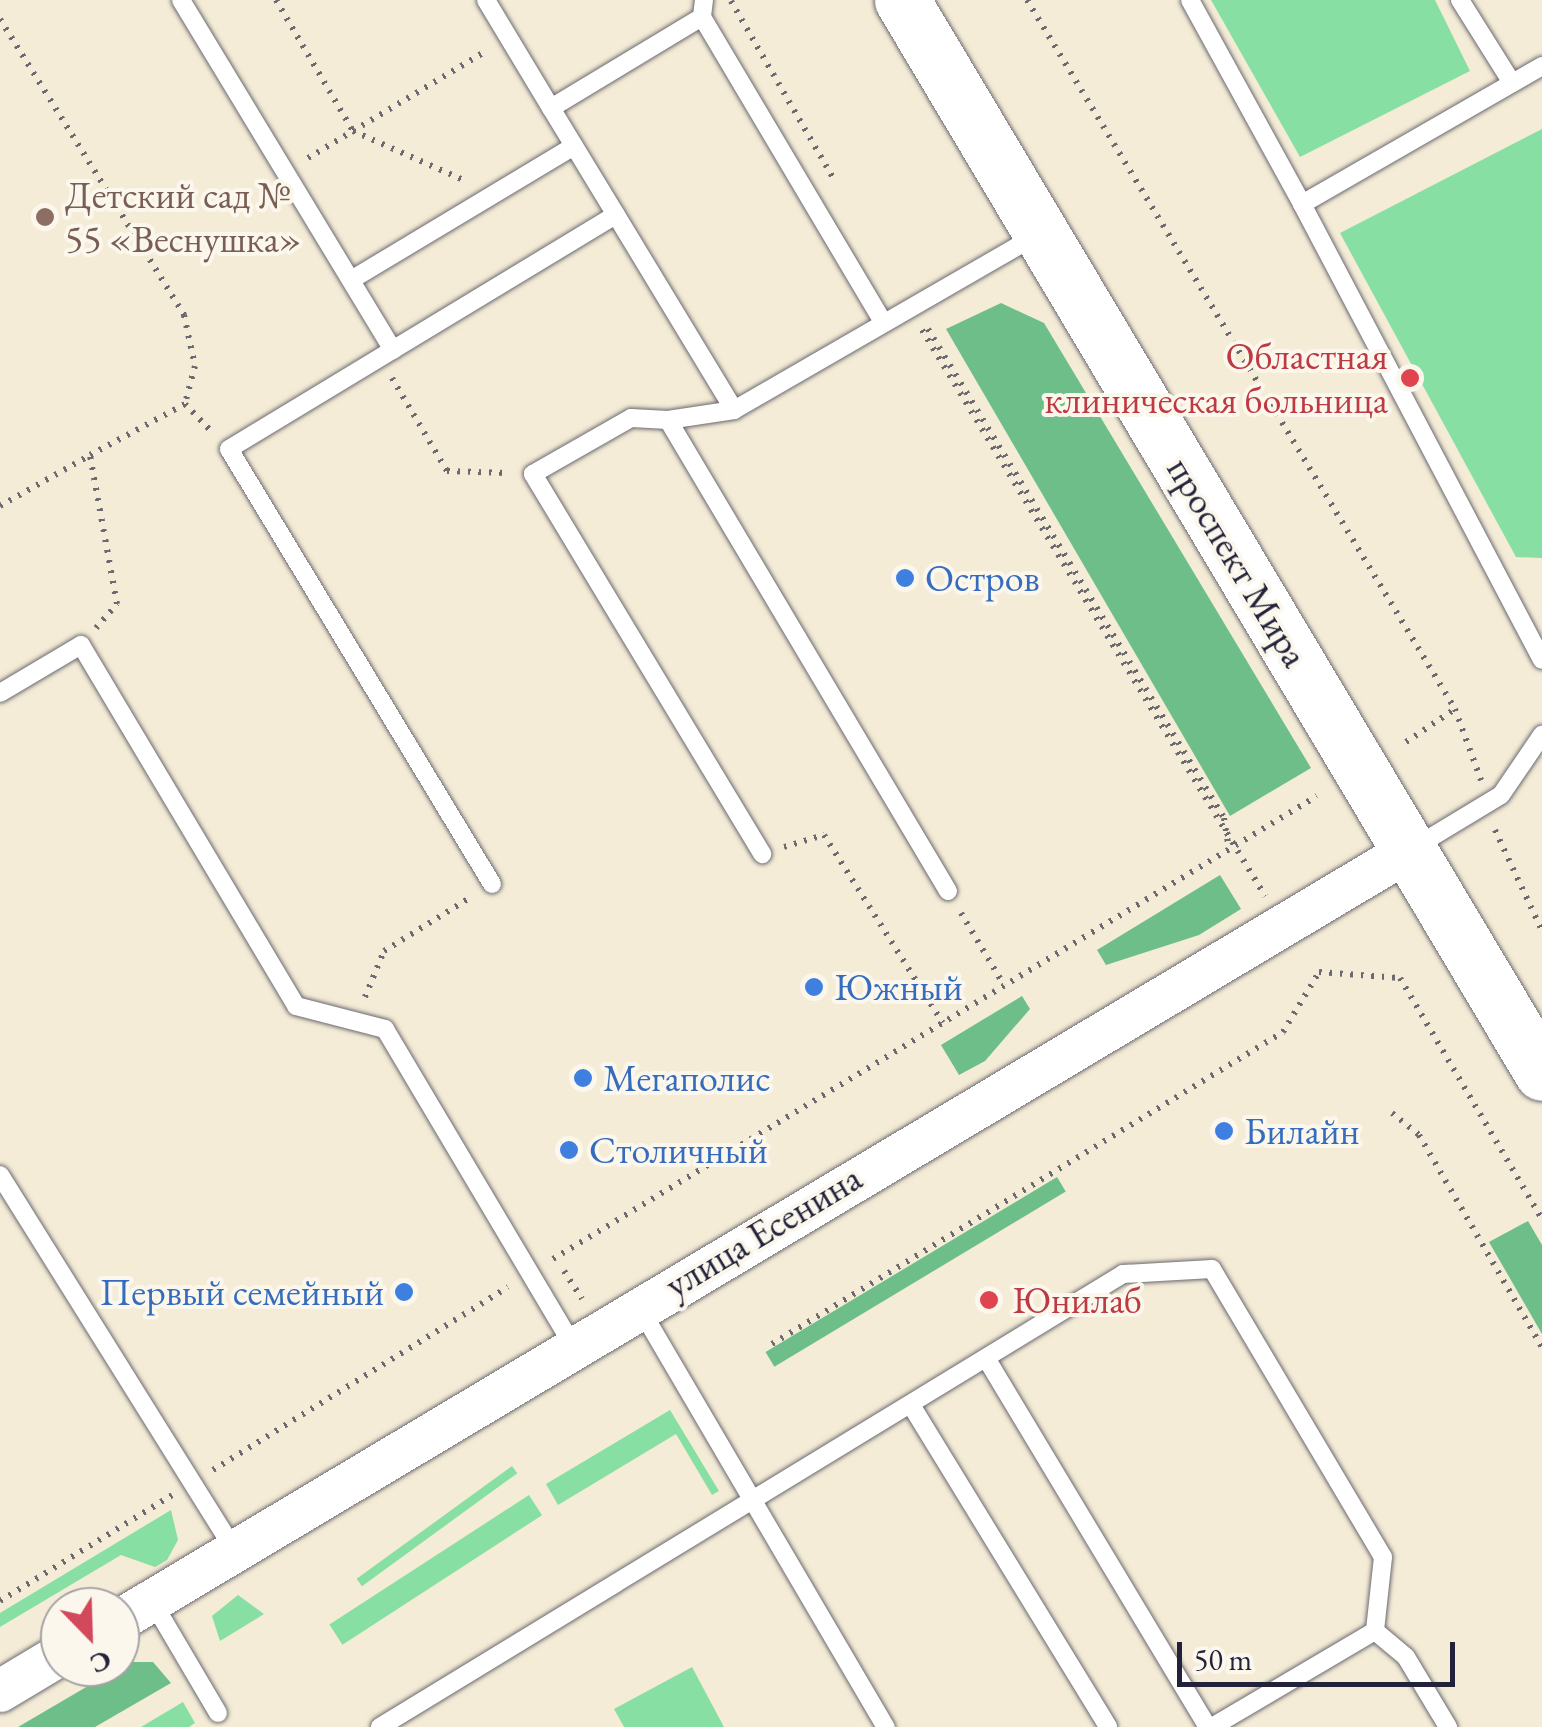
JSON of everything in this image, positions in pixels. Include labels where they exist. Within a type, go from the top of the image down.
[{"type":"main road","name":"проспект Мира","points":[[902,0],[1542,1073]]},
{"type":"street","name":"улица Есенина","points":[[140,1609],[572,1344],[1410,850]]},
{"type":"street","points":[[0,1691],[40,1668]]},
{"type":"lane","points":[[181,0],[351,280],[386,354]]},
{"type":"lane","points":[[486,0],[734,410]]},
{"type":"lane","points":[[1190,0],[1535,623],[1542,660]]},
{"type":"lane","points":[[1460,0],[1512,84]]},
{"type":"lane","points":[[552,108],[703,8],[880,319]]},
{"type":"lane","points":[[1302,204],[1542,66]]},
{"type":"lane","points":[[351,280],[574,146]]},
{"type":"lane","points":[[492,884],[229,450],[616,215]]},
{"type":"lane","points":[[762,854],[533,474],[631,418],[668,420],[734,410],[880,319],[1041,233]]},
{"type":"lane","points":[[668,420],[948,891]]},
{"type":"lane","points":[[0,693],[80,645],[296,1006],[385,1029],[572,1344]]},
{"type":"lane","points":[[1410,850],[1501,795],[1542,735]]},
{"type":"lane","points":[[0,1174],[234,1550]]},
{"type":"lane","points":[[391,1724],[1123,1274],[1212,1269],[1383,1556],[1375,1631]]},
{"type":"lane","points":[[638,1305],[886,1727]]},
{"type":"lane","points":[[986,1358],[1210,1727],[1375,1631]]},
{"type":"lane","points":[[911,1404],[1108,1727]]},
{"type":"lane","points":[[140,1616],[218,1713]]},
{"type":"lane","points":[[1375,1631],[1406,1657],[1448,1727]]},
{"type":"path","points":[[276,0],[353,131],[494,194]]},
{"type":"path","points":[[730,0],[838,186]]},
{"type":"path","points":[[1026,0],[1455,710]]},
{"type":"path","points":[[0,19],[184,315],[195,366],[185,404],[0,506]]},
{"type":"path","points":[[285,172],[508,37]]},
{"type":"path","points":[[916,321],[1230,849],[1269,901]]},
{"type":"path","points":[[386,354],[447,471],[533,474]]},
{"type":"path","points":[[185,404],[229,450]]},
{"type":"path","points":[[80,645],[117,604],[90,455]]},
{"type":"path","points":[[0,1601],[530,1273],[1317,796]]},
{"type":"path","points":[[762,854],[824,836],[942,1023]]},
{"type":"path","points":[[355,1021],[384,950],[492,884]]},
{"type":"path","points":[[948,891],[1004,985]]},
{"type":"path","points":[[772,1344],[1283,1032],[1319,972],[1400,978],[1542,1220]]},
{"type":"path","points":[[1392,1113],[1418,1135],[1542,1347]]},
{"type":"path","points":[[556,1258],[582,1299]]},
{"type":"green space","points":[[1211,0],[1435,0],[1470,71],[1300,157]]},
{"type":"green space","points":[[1542,129],[1542,558],[1516,557],[1340,233]]},
{"type":"green space","points":[[1001,303],[1044,323],[1311,768],[1230,816],[946,329]]},
{"type":"green space","points":[[1220,875],[1241,909],[1199,935],[1106,965],[1097,950]]},
{"type":"green space","points":[[1022,996],[1030,1009],[985,1061],[959,1075],[941,1045]]},
{"type":"green space","points":[[1057,1177],[1066,1192],[774,1367],[766,1352]]},
{"type":"green space","points":[[1528,1221],[1542,1245],[1542,1334],[1489,1242]]},
{"type":"green space","points":[[670,1410],[719,1491],[712,1495],[676,1434],[558,1505],[546,1484]]},
{"type":"green space","points":[[512,1466],[517,1473],[362,1586],[357,1579]]},
{"type":"green space","points":[[529,1495],[542,1515],[342,1645],[329,1625]]},
{"type":"green space","points":[[171,1510],[178,1540],[167,1560],[155,1567],[121,1555],[67,1587],[43,1587]]},
{"type":"green space","points":[[40,1589],[40,1603],[0,1627],[0,1613]]},
{"type":"green space","points":[[238,1595],[264,1614],[220,1641],[212,1616]]},
{"type":"green space","points":[[140,1662],[153,1662],[171,1683],[95,1727],[18,1727],[86,1687],[140,1687]]},
{"type":"green space","points":[[692,1667],[724,1727],[624,1727],[614,1709]]},
{"type":"green space","points":[[183,1702],[195,1723],[189,1727],[141,1727]]},
{"type":"place","name":"Детский сад № 55 «Веснушка»","points":[[45,217]]},
{"type":"place","name":"Областная клиническая больница","points":[[1410,378]]},
{"type":"place","name":"Остров","points":[[905,578]]},
{"type":"place","name":"Южный","points":[[814,987]]},
{"type":"place","name":"Мегаполис","points":[[583,1078]]},
{"type":"place","name":"Билайн","points":[[1224,1131]]},
{"type":"place","name":"Столичный","points":[[569,1150]]},
{"type":"place","name":"Первый семейный","points":[[404,1292]]},
{"type":"place","name":"Юнилаб","points":[[989,1300]]}]
